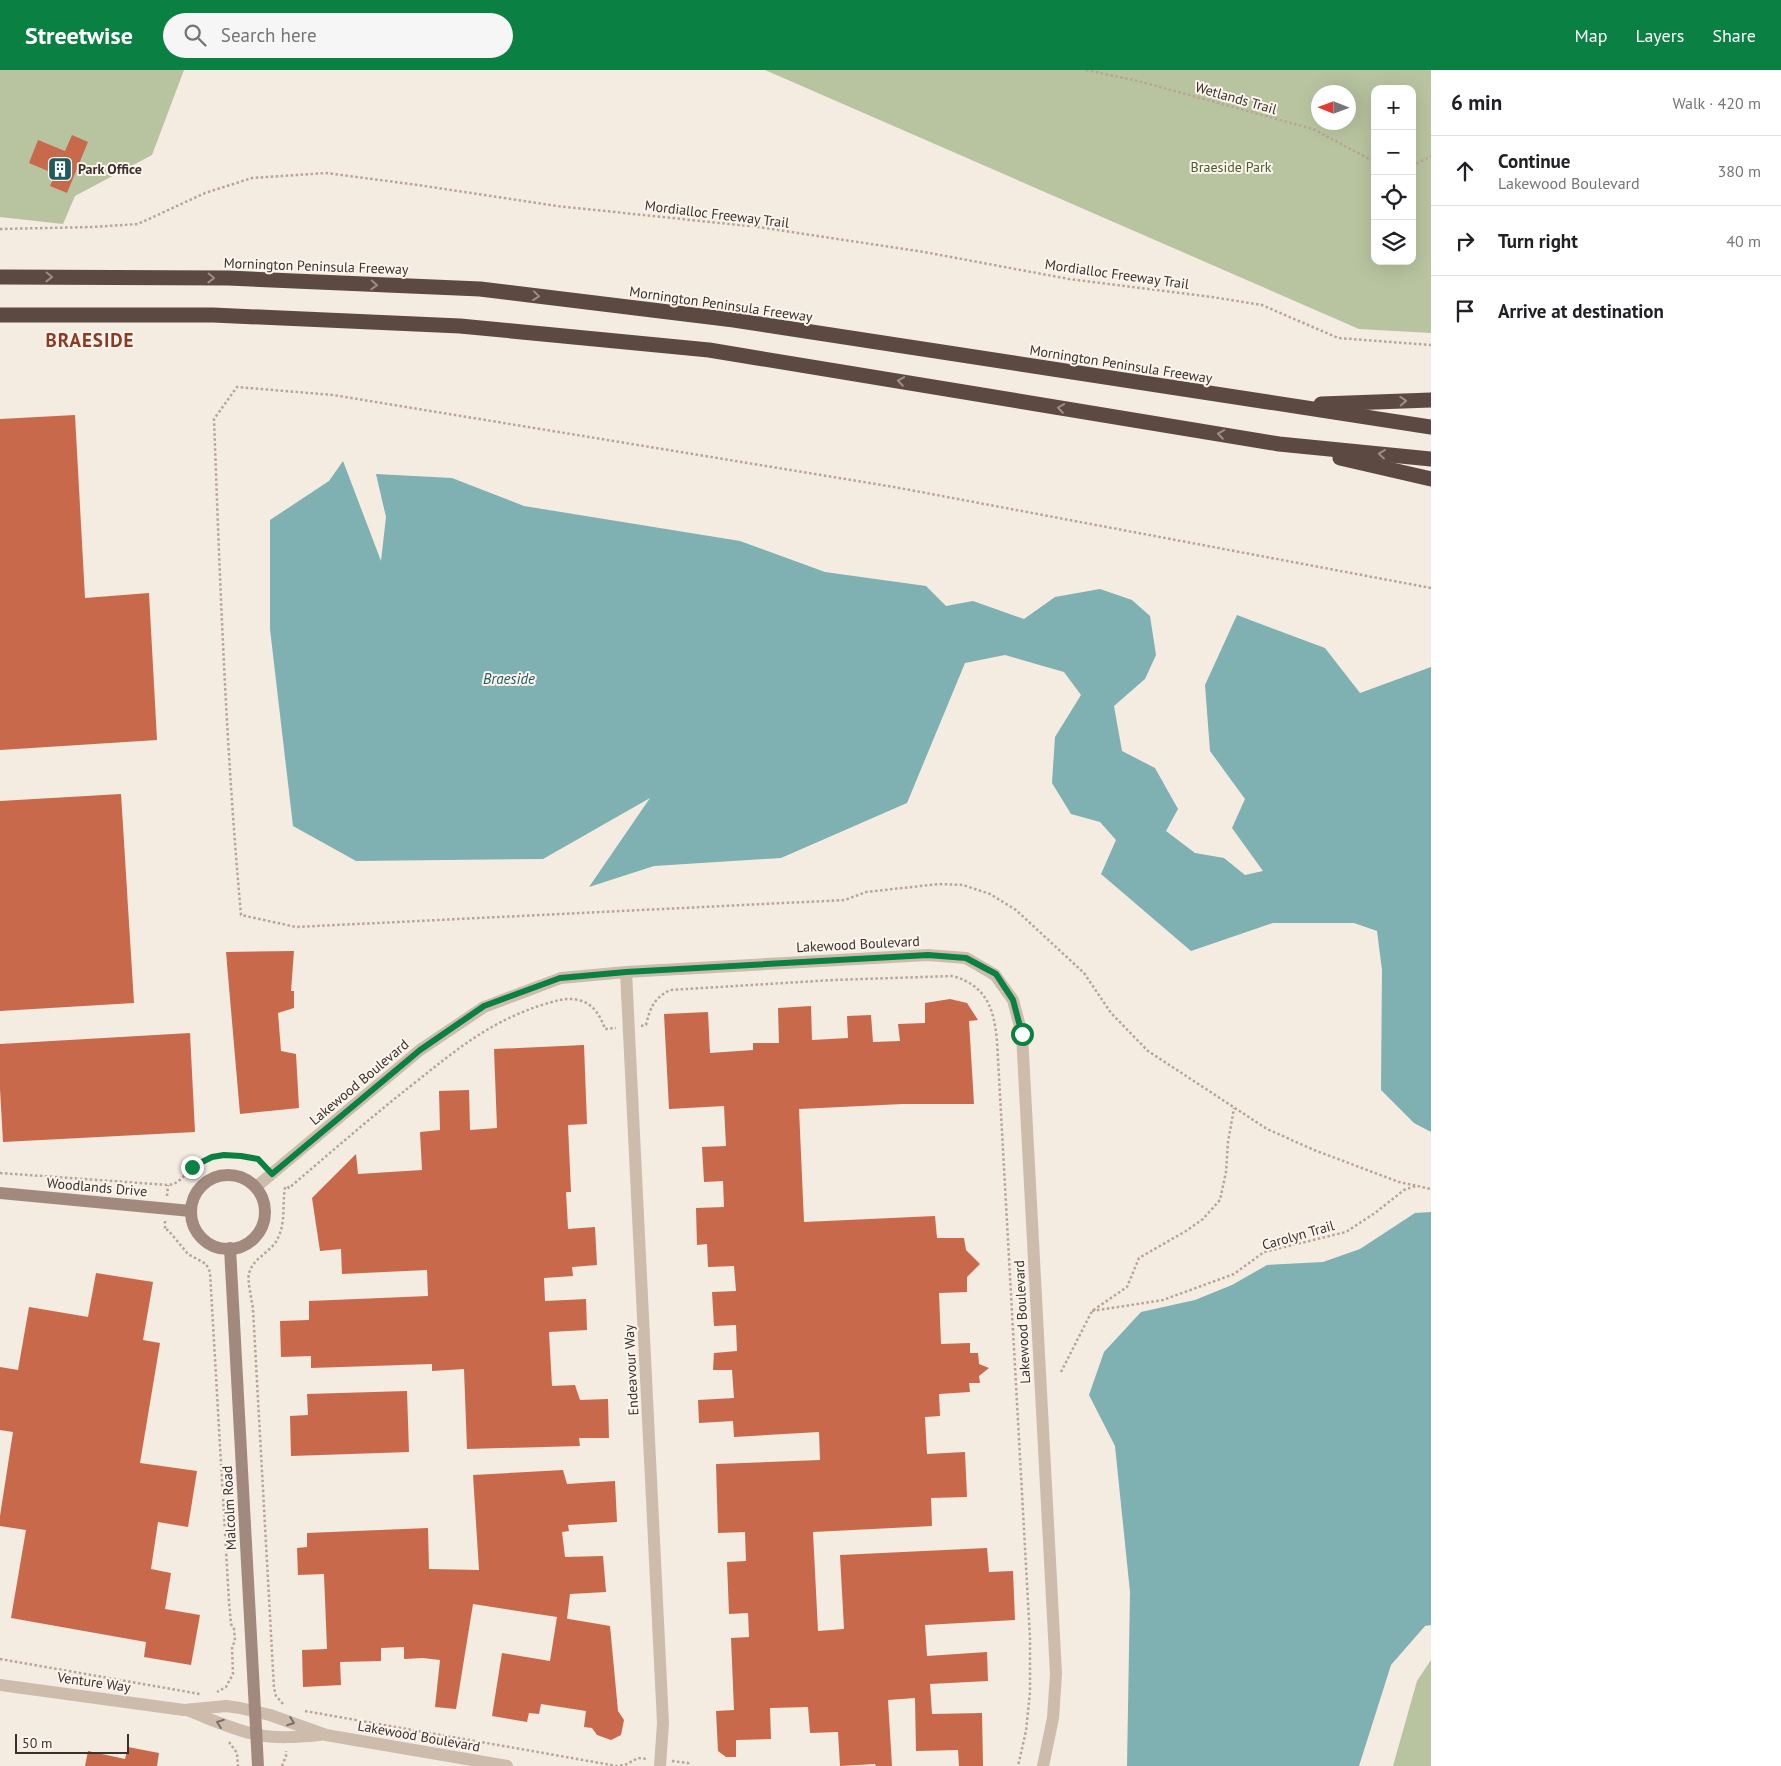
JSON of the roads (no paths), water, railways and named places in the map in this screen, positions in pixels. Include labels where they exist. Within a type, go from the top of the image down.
[{"type":"highway","name":"Mornington Peninsula Freeway","points":[[0,277],[228,278],[480,289],[734,320],[1431,427]]},
{"type":"highway","points":[[0,315],[213,315],[460,326],[709,350],[1279,444],[1431,479]]},
{"type":"highway","points":[[1284,405],[1431,400]]},
{"type":"highway","points":[[1279,444],[1431,459]]},
{"type":"street","name":"Lakewood Boulevard","points":[[256,1187],[420,1050],[484,1006],[560,978],[626,972],[928,955],[966,958],[996,974],[1013,1000],[1022,1034],[1056,1674],[1053,1718],[1044,1766]]},
{"type":"street","name":"Endeavour Way","points":[[626,972],[663,1713],[660,1763]]},
{"type":"street","points":[[224,1175],[235,1176],[247,1180],[256,1187],[262,1197],[265,1218],[261,1229],[246,1244],[235,1248],[224,1248],[213,1246],[197,1231],[192,1219],[192,1211],[196,1194],[204,1184],[224,1175]]},
{"type":"street","name":"Woodlands Drive","points":[[0,1193],[192,1211]]},
{"type":"street","name":"Malcolm Road","points":[[230,1248],[258,1766]]},
{"type":"street","name":"Venture Way","points":[[0,1685],[184,1710],[242,1731],[256,1734]]},
{"type":"street","name":"Venture Way","points":[[184,1710],[226,1706],[255,1711]]},
{"type":"street","name":"Lakewood Boulevard","points":[[255,1711],[326,1735],[507,1766]]},
{"type":"street","name":"Lakewood Boulevard","points":[[256,1734],[286,1738],[326,1735]]},
{"type":"water","name":"Braeside","points":[[343,461],[381,561],[386,517],[376,474],[452,478],[524,506],[740,541],[825,572],[926,586],[946,606],[973,601],[1024,619],[1055,597],[1100,589],[1132,600],[1150,616],[1156,655],[1145,679],[1114,706],[1122,751],[1155,768],[1178,809],[1166,831],[1195,853],[1224,858],[1245,875],[1263,871],[1232,828],[1245,799],[1210,751],[1205,685],[1237,615],[1325,648],[1360,693],[1431,667],[1431,1132],[1414,1123],[1381,1090],[1382,970],[1377,931],[1354,923],[1273,923],[1191,951],[1101,874],[1116,840],[1100,822],[1071,814],[1052,783],[1055,737],[1081,695],[1064,672],[1005,655],[965,663],[907,803],[781,858],[654,866],[589,887],[650,798],[543,859],[356,861],[293,826],[270,629],[270,520],[329,481]]},
{"type":"water","points":[[1431,1212],[1431,1625],[1425,1626],[1391,1665],[1359,1766],[1127,1766],[1130,1592],[1115,1446],[1089,1395],[1104,1352],[1141,1312],[1195,1300],[1232,1285],[1267,1265],[1323,1262],[1360,1249],[1415,1213]]},
{"type":"place","name":"Park Office","points":[[60,169]]},
{"type":"district","name":"BRAESIDE","points":[[90,340]]},
{"type":"park label","name":"Braeside Park","points":[[1231,167]]}]
